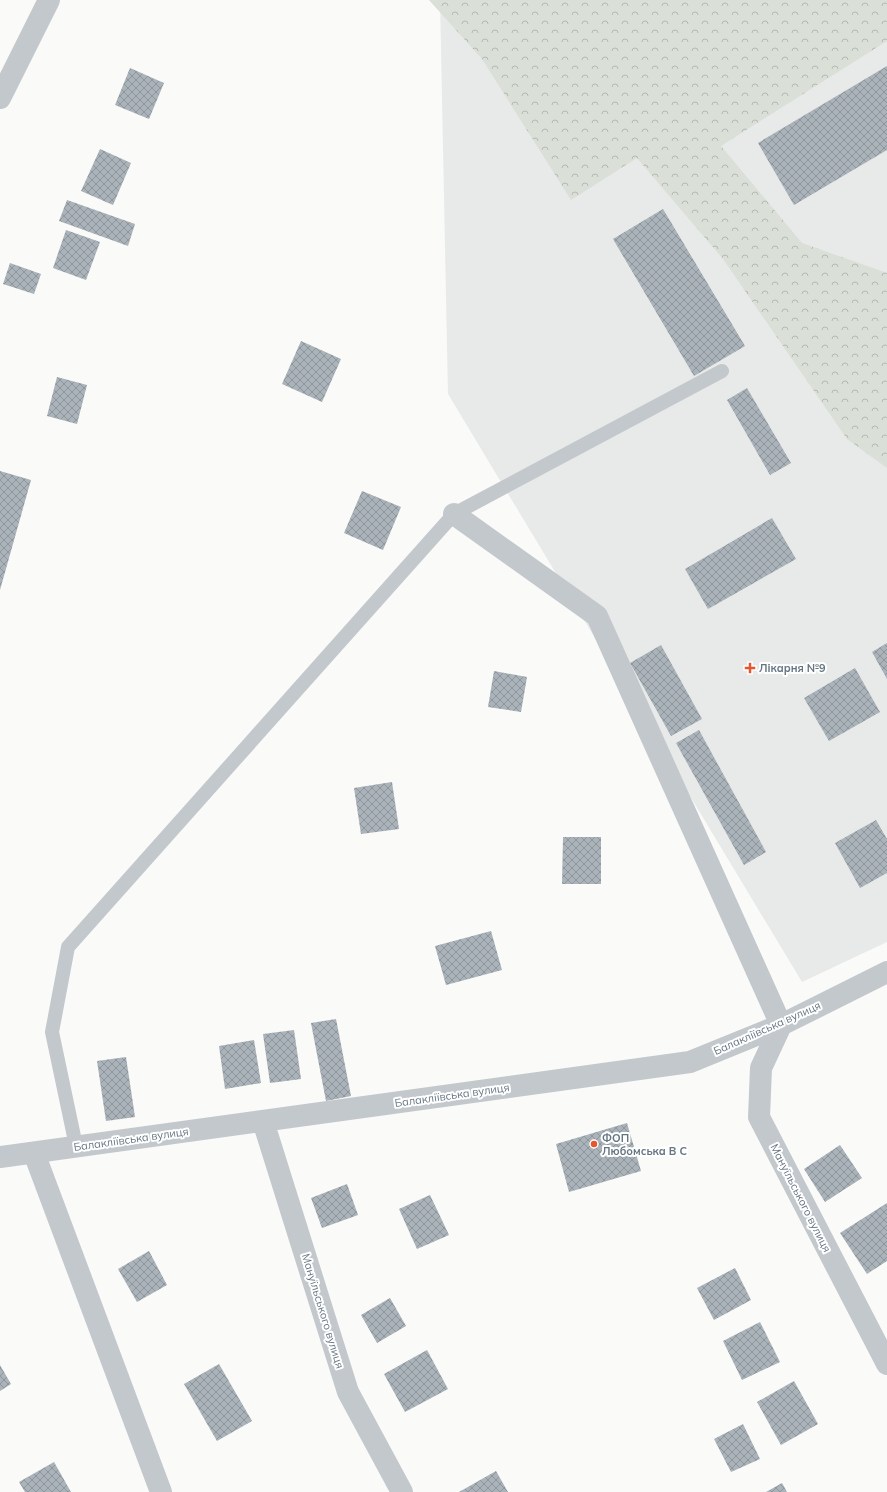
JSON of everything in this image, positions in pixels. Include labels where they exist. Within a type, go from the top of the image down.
[{"type":"street","points":[[0,98],[49,0]]},
{"type":"street","points":[[454,514],[597,616],[781,1025]]},
{"type":"street","name":"Балакліївська вулиця","points":[[0,1157],[690,1062],[781,1025],[887,972]]},
{"type":"street","name":"Мануїльського вулиця","points":[[781,1025],[761,1068],[759,1118],[887,1364]]},
{"type":"street","name":"Мануїльського вулиця","points":[[263,1121],[348,1392],[402,1492]]},
{"type":"street","points":[[34,1153],[161,1492]]},
{"type":"lane","points":[[76,1146],[52,1032],[68,947],[454,514],[722,371]]},
{"type":"shaded area","name":"Лікарня №9","points":[[440,0],[887,0],[887,942],[802,982],[448,394]]},
{"type":"green space","points":[[429,0],[887,0],[887,41],[721,146],[802,243],[887,273],[887,468],[847,439],[723,259],[637,158],[571,200],[482,59]]},
{"type":"building","points":[[887,66],[887,150],[794,205],[758,143]]},
{"type":"building","points":[[130,68],[164,83],[149,119],[115,105]]},
{"type":"building","points":[[100,149],[131,163],[113,205],[81,191]]},
{"type":"building","points":[[67,200],[135,224],[128,246],[59,221]]},
{"type":"building","points":[[663,209],[745,346],[694,376],[613,239]]},
{"type":"building","points":[[66,230],[100,242],[86,280],[53,268]]},
{"type":"building","points":[[10,263],[41,274],[34,294],[3,284]]},
{"type":"building","points":[[301,341],[341,359],[322,402],[282,384]]},
{"type":"building","points":[[57,377],[87,385],[77,424],[47,416]]},
{"type":"building","points":[[747,388],[791,463],[770,475],[727,400]]},
{"type":"building","points":[[0,471],[31,480],[0,590]]},
{"type":"building","points":[[362,491],[401,507],[383,550],[344,533]]},
{"type":"building","points":[[772,518],[796,559],[708,609],[685,569]]},
{"type":"building","points":[[887,643],[887,679],[872,652]]},
{"type":"building","points":[[661,645],[702,719],[671,736],[630,663]]},
{"type":"building","points":[[855,668],[880,712],[829,741],[804,698]]},
{"type":"building","points":[[494,671],[527,677],[521,712],[488,707]]},
{"type":"building","points":[[699,730],[766,852],[744,865],[676,743]]},
{"type":"building","points":[[392,782],[399,829],[361,834],[354,788]]},
{"type":"building","points":[[876,820],[887,839],[887,873],[860,888],[835,843]]},
{"type":"building","points":[[563,837],[601,837],[601,884],[562,884]]},
{"type":"building","points":[[491,931],[502,970],[446,985],[435,946]]},
{"type":"building","points":[[336,1019],[351,1096],[326,1101],[311,1023]]},
{"type":"building","points":[[294,1030],[301,1079],[270,1083],[263,1034]]},
{"type":"building","points":[[254,1040],[261,1083],[225,1089],[219,1046]]},
{"type":"building","points":[[126,1057],[135,1117],[106,1121],[97,1061]]},
{"type":"building","points":[[627,1123],[641,1171],[569,1192],[556,1144]]},
{"type":"building","points":[[840,1145],[862,1178],[825,1202],[804,1169]]},
{"type":"building","points":[[347,1184],[358,1215],[322,1228],[311,1198]]},
{"type":"building","points":[[430,1195],[449,1235],[417,1249],[399,1209]]},
{"type":"building","points":[[887,1203],[887,1261],[867,1274],[840,1233]]},
{"type":"building","points":[[149,1251],[167,1285],[137,1302],[118,1269]]},
{"type":"building","points":[[735,1268],[751,1300],[714,1320],[697,1288]]},
{"type":"building","points":[[390,1298],[406,1326],[377,1343],[361,1315]]},
{"type":"building","points":[[760,1322],[780,1362],[742,1380],[723,1341]]},
{"type":"building","points":[[427,1350],[448,1389],[405,1412],[384,1374]]},
{"type":"building","points":[[219,1364],[252,1421],[217,1441],[184,1384]]},
{"type":"building","points":[[0,1365],[11,1384],[0,1391]]},
{"type":"building","points":[[794,1381],[818,1424],[781,1445],[757,1402]]},
{"type":"building","points":[[743,1424],[760,1459],[731,1472],[714,1439]]},
{"type":"building","points":[[54,1462],[71,1492],[25,1492],[19,1482]]},
{"type":"building","points":[[496,1471],[508,1492],[459,1492]]},
{"type":"building","points":[[782,1483],[787,1492],[766,1492]]},
{"type":"place","name":"Лікарня №9","points":[[750,668]]},
{"type":"place","name":"ФОП Любомська В С","points":[[594,1144]]}]
